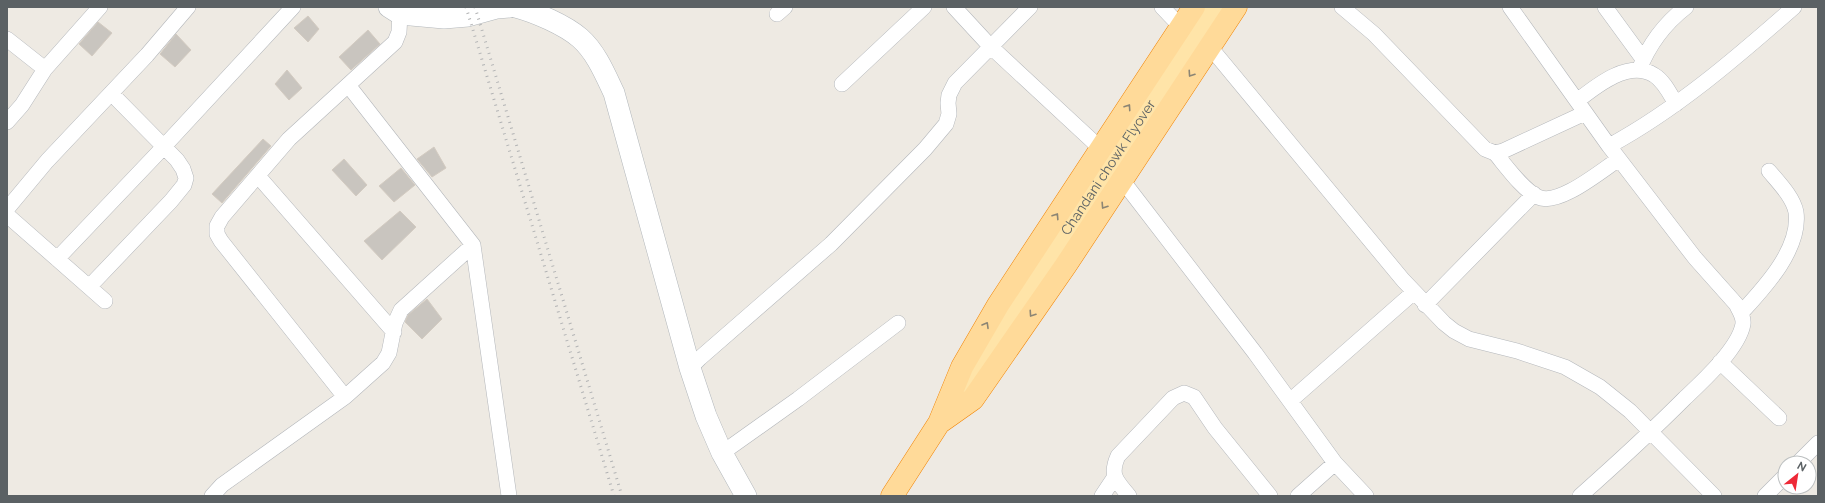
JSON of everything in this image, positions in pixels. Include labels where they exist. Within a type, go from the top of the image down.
[{"type":"highway","points":[[892,496],[939,423],[962,367],[986,324],[1100,148],[1194,7]]},
{"type":"highway","points":[[939,423],[973,399],[1122,180],[1236,7]]},
{"type":"main road","points":[[395,10],[444,18],[468,16],[497,8],[510,7]]},
{"type":"main road","name":"Chandani chowk Flyover","points":[[939,423],[1214,7]]},
{"type":"main road","points":[[528,9],[580,38],[599,62],[614,93],[690,368],[706,416],[722,453],[746,496]]},
{"type":"street","points":[[7,122],[22,105],[45,69],[100,7]]},
{"type":"street","points":[[7,209],[47,161],[111,93],[188,7]]},
{"type":"street","points":[[57,259],[293,7]]},
{"type":"street","points":[[842,84],[924,7]]},
{"type":"street","points":[[954,7],[990,46],[1100,148]]},
{"type":"street","points":[[690,368],[831,244],[925,149],[946,124],[949,114],[949,95],[955,83],[1030,7]]},
{"type":"street","points":[[1162,7],[1181,27]]},
{"type":"street","points":[[1342,7],[1374,34],[1470,136],[1485,149],[1495,153],[1514,176],[1539,198],[1561,196],[1619,159]]},
{"type":"street","points":[[1510,7],[1609,146],[1695,258],[1722,288],[1741,313],[1743,322],[1740,332],[1720,362],[1652,432],[1580,496]]},
{"type":"street","points":[[1605,7],[1641,65],[1665,86],[1676,104]]},
{"type":"street","points":[[1495,153],[1503,151],[1581,107],[1590,90],[1641,65],[1652,42],[1661,30],[1672,18],[1686,7]]},
{"type":"street","points":[[1609,146],[1640,129],[1676,104],[1794,7]]},
{"type":"street","points":[[345,397],[235,260],[217,234],[217,226],[222,217],[289,139],[395,42],[399,32],[395,10]]},
{"type":"street","points":[[7,39],[45,69]]},
{"type":"street","points":[[1210,47],[1414,292],[1444,323],[1454,331],[1469,339],[1538,357],[1565,367],[1582,376],[1612,396],[1652,432],[1709,494]]},
{"type":"street","points":[[348,85],[472,245],[509,496]]},
{"type":"street","points":[[89,287],[171,201],[184,185],[186,178],[183,169],[164,146],[111,93]]},
{"type":"street","points":[[1741,313],[1764,288],[1775,273],[1794,236],[1796,211],[1790,198],[1769,171]]},
{"type":"street","points":[[258,176],[394,332]]},
{"type":"street","points":[[1122,180],[1255,353],[1335,463],[1366,496]]},
{"type":"street","points":[[1426,305],[1534,194]]},
{"type":"street","points":[[7,215],[105,301]]},
{"type":"street","points":[[212,496],[222,485],[345,397],[383,363],[389,353],[395,323],[401,310],[472,245]]},
{"type":"street","points":[[1290,401],[1414,292]]},
{"type":"street","points":[[722,453],[798,399],[898,323]]},
{"type":"street","points":[[1720,362],[1779,418]]},
{"type":"street","points":[[1129,496],[1114,478],[1113,466],[1118,456],[1173,398],[1184,393],[1194,397],[1215,428],[1270,496]]},
{"type":"street","points":[[1806,455],[1818,443]]},
{"type":"street","points":[[1298,496],[1335,463]]},
{"type":"street","points":[[1102,496],[1114,478]]},
{"type":"street","points":[[1764,496],[1777,484]]},
{"type":"building","points":[[308,16],[319,29],[308,42],[294,28]]},
{"type":"building","points":[[98,22],[112,33],[92,56],[79,44]]},
{"type":"building","points":[[368,30],[380,44],[351,70],[339,57]]},
{"type":"building","points":[[176,34],[191,50],[175,67],[160,54]]},
{"type":"building","points":[[287,70],[302,88],[289,100],[275,84]]},
{"type":"building","points":[[263,139],[271,146],[222,203],[212,194]]},
{"type":"building","points":[[434,147],[446,168],[432,177],[417,159]]},
{"type":"building","points":[[344,159],[367,185],[356,196],[332,170]]},
{"type":"building","points":[[401,168],[415,185],[394,202],[379,186]]},
{"type":"building","points":[[400,211],[416,227],[382,260],[364,241]]},
{"type":"building","points":[[427,299],[442,319],[422,339],[405,322],[408,315]]},
{"type":"railway","points":[[466,7],[614,496]]},
{"type":"railway","points":[[475,7],[622,496]]}]
